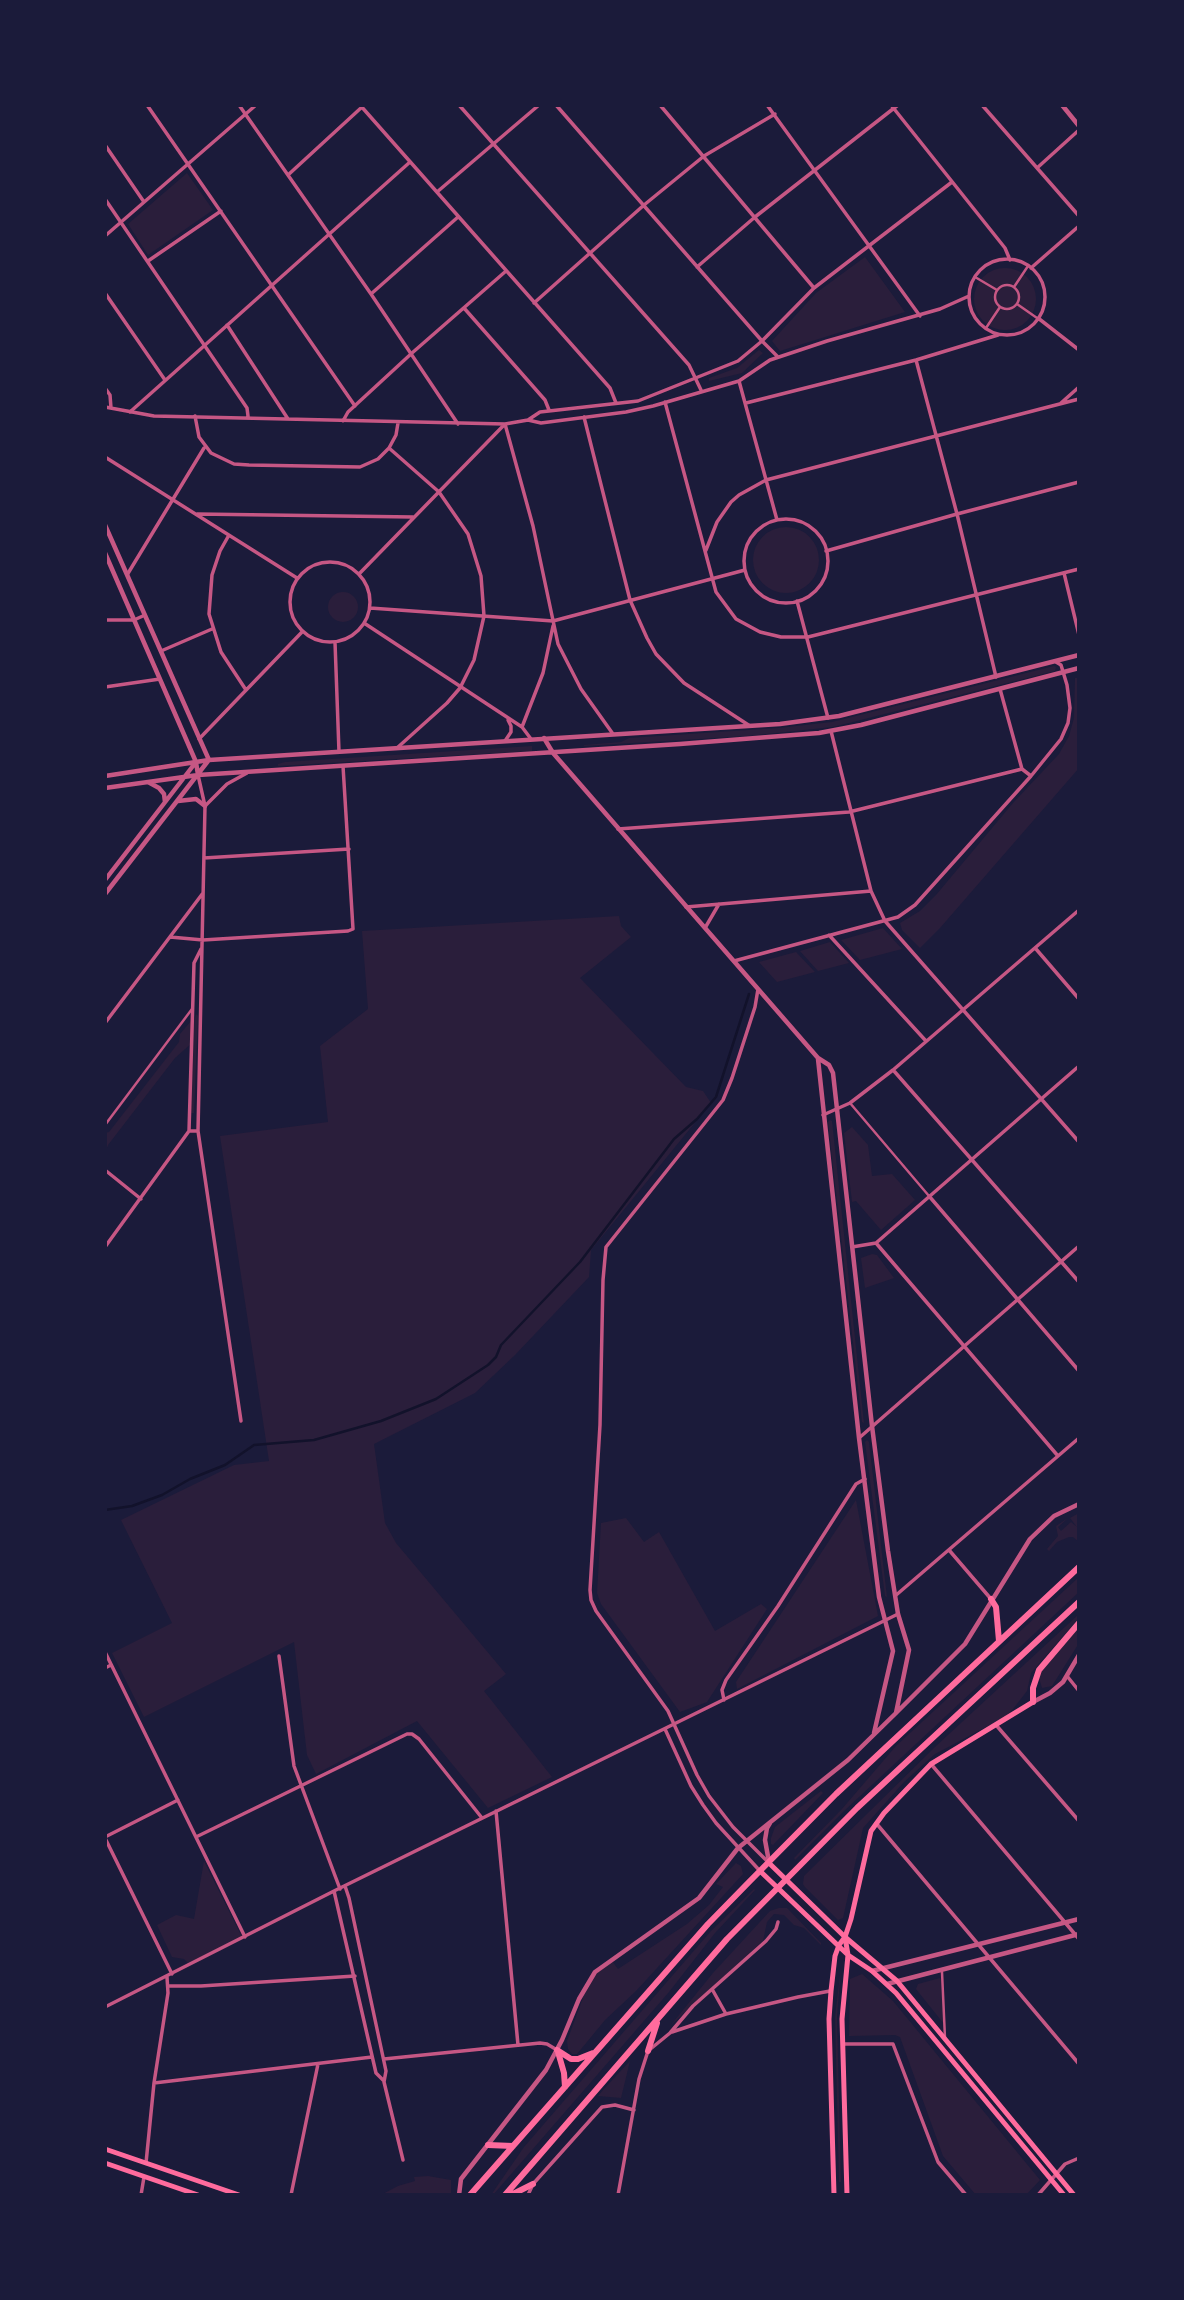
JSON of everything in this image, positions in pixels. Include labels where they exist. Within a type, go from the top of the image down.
[{"type":"main road","points":[[470,2195],[708,1924],[836,1794],[1079,1567]]},
{"type":"main road","points":[[991,1600],[996,1607],[999,1642]]},
{"type":"main road","points":[[505,2195],[727,1939],[867,1799],[1079,1602]]},
{"type":"main road","points":[[834,2195],[829,2019],[831,1991],[835,1956],[851,1919],[868,1841],[876,1823],[932,1764],[1033,1703],[1033,1688],[1039,1670],[1079,1623]]},
{"type":"main road","points":[[769,1863],[845,1937],[897,1981],[1053,2176],[1064,2195]]},
{"type":"main road","points":[[760,1871],[848,1955],[887,1984],[1053,2176],[1074,2195]]},
{"type":"main road","points":[[845,1937],[848,1955],[843,2004],[847,2195]]},
{"type":"main road","points":[[648,2051],[658,2018]]},
{"type":"main road","points":[[557,2050],[571,2059],[595,2052]]},
{"type":"main road","points":[[557,2050],[565,2087]]},
{"type":"main road","points":[[488,2145],[513,2146]]},
{"type":"main road","points":[[105,2149],[239,2195]]},
{"type":"main road","points":[[105,2163],[198,2195]]},
{"type":"main road","points":[[511,2195],[533,2184]]},
{"type":"street","points":[[148,105],[355,406]]},
{"type":"street","points":[[239,105],[371,293],[458,424]]},
{"type":"street","points":[[105,236],[256,105]]},
{"type":"street","points":[[460,105],[689,365],[701,390]]},
{"type":"street","points":[[437,192],[539,105]]},
{"type":"street","points":[[556,105],[778,357]]},
{"type":"street","points":[[660,105],[814,288]]},
{"type":"street","points":[[767,105],[920,316]]},
{"type":"street","points":[[982,105],[1079,216]]},
{"type":"street","points":[[1037,168],[1079,128],[1062,105]]},
{"type":"street","points":[[288,175],[361,106],[610,388],[616,404]]},
{"type":"street","points":[[697,267],[755,217],[895,106],[1005,248],[1010,260]]},
{"type":"street","points":[[534,303],[644,205],[704,156],[775,114]]},
{"type":"street","points":[[105,145],[145,202]]},
{"type":"street","points":[[130,412],[410,162]]},
{"type":"street","points":[[528,420],[540,412],[645,399],[738,361],[762,341],[814,288],[952,182]]},
{"type":"street","points":[[105,199],[247,408],[248,417]]},
{"type":"street","points":[[148,262],[221,211]]},
{"type":"street","points":[[371,293],[458,217]]},
{"type":"street","points":[[1014,287],[1030,267],[1079,226]]},
{"type":"street","points":[[746,403],[916,360],[998,335],[1021,332],[1038,318],[1044,295],[1040,280],[1030,267],[1010,260],[990,263],[975,277],[969,296],[974,316],[998,335]]},
{"type":"street","points":[[343,421],[355,406],[411,354],[506,271]]},
{"type":"street","points":[[975,277],[997,290]]},
{"type":"street","points":[[1007,284],[1014,287],[1020,297],[1017,304],[1007,309],[1000,307],[995,301],[997,290],[1007,284]]},
{"type":"street","points":[[105,293],[165,380]]},
{"type":"street","points":[[105,407],[155,416],[458,424],[505,424],[528,420],[541,423],[626,412],[739,381],[769,360],[920,316],[969,296]]},
{"type":"street","points":[[1017,304],[1079,350]]},
{"type":"street","points":[[986,328],[1000,307]]},
{"type":"street","points":[[464,308],[545,400],[549,411]]},
{"type":"street","points":[[227,325],[288,419]]},
{"type":"street","points":[[916,360],[996,677]]},
{"type":"street","points":[[739,381],[777,520]]},
{"type":"street","points":[[1059,404],[1079,387]]},
{"type":"street","points":[[105,388],[110,395],[111,408]]},
{"type":"street","points":[[705,552],[717,522],[731,502],[766,480],[1079,399]]},
{"type":"street","points":[[665,402],[711,579],[722,603],[743,624],[770,636],[808,637],[1079,569]]},
{"type":"street","points":[[195,416],[198,437],[204,447],[220,459],[234,464],[360,467],[378,458],[389,448],[396,435],[398,423]]},
{"type":"street","points":[[584,417],[630,600],[647,638],[671,670],[694,690],[750,726]]},
{"type":"street","points":[[359,573],[505,424]]},
{"type":"street","points":[[505,424],[533,526],[558,644],[572,675],[613,734]]},
{"type":"street","points":[[127,575],[204,447]]},
{"type":"street","points":[[389,448],[439,492],[468,534],[481,576],[484,616],[474,660],[460,688],[397,749]]},
{"type":"street","points":[[105,457],[297,578]]},
{"type":"street","points":[[826,551],[1079,482]]},
{"type":"street","points":[[195,514],[413,517]]},
{"type":"street","points":[[777,520],[793,520],[806,525],[818,535],[826,551],[827,566],[822,582],[813,593],[797,601],[782,603],[765,597],[753,587],[745,570],[745,553],[751,538],[764,526],[777,520]]},
{"type":"street","points":[[105,525],[209,760]]},
{"type":"street","points":[[229,535],[212,575],[209,604],[212,629],[228,665],[246,690]]},
{"type":"street","points":[[105,553],[196,762],[205,806],[198,1131],[241,1421]]},
{"type":"street","points":[[326,562],[346,565],[359,573],[369,589],[370,608],[365,623],[350,637],[335,642],[320,641],[303,632],[294,620],[290,607],[291,592],[297,578],[310,566],[326,562]]},
{"type":"street","points":[[370,608],[553,621],[745,570]]},
{"type":"street","points":[[1064,573],[1079,635]]},
{"type":"street","points":[[797,601],[828,718]]},
{"type":"street","points":[[105,620],[134,620],[145,615]]},
{"type":"street","points":[[522,727],[543,673],[553,621]]},
{"type":"street","points":[[365,623],[522,727],[530,739]]},
{"type":"street","points":[[161,651],[212,629]]},
{"type":"street","points":[[199,739],[303,632]]},
{"type":"street","points":[[335,642],[339,753]]},
{"type":"street","points":[[105,776],[209,760],[750,726],[828,718],[1079,655]]},
{"type":"street","points":[[734,961],[898,917],[928,893],[1059,743],[1070,708],[1061,665],[1055,661]]},
{"type":"street","points":[[105,788],[185,776],[729,741],[831,731],[1079,668]]},
{"type":"street","points":[[105,687],[160,679]]},
{"type":"street","points":[[1000,689],[1022,769],[1031,776]]},
{"type":"street","points":[[505,741],[511,732],[507,719]]},
{"type":"street","points":[[831,731],[849,812],[871,891],[886,921],[1079,1142]]},
{"type":"street","points":[[544,738],[553,753],[618,829],[818,1059],[829,1065],[833,1073],[872,1426],[895,1596],[909,1655],[897,1713]]},
{"type":"street","points":[[105,894],[209,760]]},
{"type":"street","points":[[105,880],[108,872],[196,762]]},
{"type":"street","points":[[170,937],[203,940],[353,929],[344,766]]},
{"type":"street","points":[[618,829],[849,812],[1022,769]]},
{"type":"street","points":[[205,806],[226,784],[250,772]]},
{"type":"street","points":[[147,782],[159,788],[164,794],[165,802]]},
{"type":"street","points":[[177,802],[196,799],[205,806]]},
{"type":"street","points":[[204,858],[349,849]]},
{"type":"street","points":[[108,872],[117,878]]},
{"type":"street","points":[[687,907],[871,891]]},
{"type":"street","points":[[105,1023],[204,892]]},
{"type":"street","points":[[705,928],[719,904]]},
{"type":"street","points":[[823,1115],[850,1103],[893,1070],[1079,910]]},
{"type":"street","points":[[829,935],[926,1041]]},
{"type":"street","points":[[105,1247],[189,1131],[194,963],[202,947]]},
{"type":"street","points":[[1036,949],[1079,999]]},
{"type":"street","points":[[758,989],[736,1066],[723,1100],[606,1247],[591,1600],[596,1611],[668,1710],[697,1775],[720,1812],[769,1863]]},
{"type":"street","points":[[105,1125],[192,1009],[201,1005]]},
{"type":"street","points":[[818,1059],[873,1552],[884,1619],[892,1646],[874,1732]]},
{"type":"street","points":[[852,1247],[876,1243],[1079,1066]]},
{"type":"street","points":[[893,1070],[1079,1282]]},
{"type":"street","points":[[850,1103],[1079,1371]]},
{"type":"street","points":[[189,1131],[198,1131]]},
{"type":"street","points":[[105,1170],[141,1199]]},
{"type":"street","points":[[876,1243],[1058,1456]]},
{"type":"street","points":[[859,1438],[1079,1247]]},
{"type":"street","points":[[895,1596],[1079,1438]]},
{"type":"street","points":[[724,1700],[722,1690],[726,1680],[778,1606],[856,1484],[865,1479]]},
{"type":"street","points":[[459,2195],[461,2179],[539,2079],[557,2050],[579,1999],[595,1972],[699,1898],[738,1848],[831,1775],[897,1713],[965,1644],[1030,1539],[1054,1516],[1079,1504]]},
{"type":"street","points":[[949,1550],[991,1600]]},
{"type":"street","points":[[105,2007],[334,1891],[898,1614]]},
{"type":"street","points":[[105,1652],[245,1937]]},
{"type":"street","points":[[1033,1703],[1057,1688],[1079,1655]]},
{"type":"street","points":[[279,1656],[292,1756],[301,1786],[342,1888],[349,1898],[386,2071],[384,2082],[403,2160]]},
{"type":"street","points":[[105,1668],[111,1664]]},
{"type":"street","points":[[1067,1676],[1079,1690]]},
{"type":"street","points":[[995,1724],[1079,1821]]},
{"type":"street","points":[[665,1729],[691,1786],[716,1824],[760,1871]]},
{"type":"street","points":[[196,1837],[402,1735],[412,1734],[419,1739],[482,1818]]},
{"type":"street","points":[[887,1984],[1078,1936],[932,1764]]},
{"type":"street","points":[[172,1974],[105,1837],[178,1800]]},
{"type":"street","points":[[496,1811],[518,2045]]},
{"type":"street","points":[[769,1863],[766,1833],[774,1818]]},
{"type":"street","points":[[876,1823],[1079,2064]]},
{"type":"street","points":[[334,1891],[376,2073],[384,2082]]},
{"type":"street","points":[[872,1971],[1079,1919]]},
{"type":"street","points":[[618,2195],[640,2075],[648,2051],[766,1941],[778,1922]]},
{"type":"street","points":[[942,1969],[945,2038]]},
{"type":"street","points":[[146,2163],[154,2083],[169,1986],[167,1976]]},
{"type":"street","points":[[169,1986],[355,1976]]},
{"type":"street","points":[[712,1989],[726,2014]]},
{"type":"street","points":[[670,2033],[726,2014],[831,1991]]},
{"type":"street","points":[[383,2059],[544,2043],[557,2050]]},
{"type":"street","points":[[843,2044],[893,2044],[939,2162],[966,2195]]},
{"type":"street","points":[[154,2083],[372,2057]]},
{"type":"street","points":[[291,2195],[318,2064]]},
{"type":"street","points":[[528,2195],[533,2184],[603,2107],[615,2105],[634,2109]]},
{"type":"street","points":[[1038,2195],[1065,2164],[1079,2158]]},
{"type":"street","points":[[141,2195],[145,2177]]},
{"type":"shaded area","points":[[187,173],[213,210],[148,255],[128,224]]},
{"type":"shaded area","points":[[865,257],[905,312],[780,351],[772,341],[816,293]]},
{"type":"shaded area","points":[[1005,268],[1027,277],[1036,299],[1027,321],[1005,330],[983,321],[974,299],[983,277]]},
{"type":"shaded area","points":[[759,350],[763,353],[742,373],[709,381],[709,378],[737,368]]},
{"type":"shaded area","points":[[786,527],[799,529],[814,542],[819,560],[817,573],[804,588],[786,593],[773,591],[758,578],[753,560],[755,547],[768,532]]},
{"type":"shaded area","points":[[343,592],[349,593],[357,601],[357,613],[349,621],[343,622],[337,621],[329,613],[328,607],[329,601],[337,593]]},
{"type":"shaded area","points":[[1054,666],[1055,671],[833,727],[748,736],[584,746],[621,742],[629,738],[832,722]]},
{"type":"shaded area","points":[[1075,678],[1079,678],[1079,768],[920,948],[902,930],[900,923],[920,911],[936,895],[1013,803],[1059,754],[1069,736],[1074,718]]},
{"type":"shaded area","points":[[532,746],[532,751],[278,766],[285,762]]},
{"type":"shaded area","points":[[619,916],[621,926],[631,937],[580,978],[686,1087],[703,1091],[711,1103],[591,1250],[589,1277],[515,1355],[475,1393],[374,1444],[385,1523],[396,1543],[506,1674],[484,1691],[552,1777],[488,1808],[417,1721],[316,1774],[307,1755],[294,1642],[144,1717],[112,1653],[172,1623],[121,1520],[234,1465],[269,1461],[220,1136],[328,1122],[320,1046],[368,1009],[362,931]]},
{"type":"shaded area","points":[[883,928],[902,949],[860,960],[841,940]]},
{"type":"shaded area","points":[[830,942],[849,963],[818,971],[800,951]]},
{"type":"shaded area","points":[[796,952],[815,972],[777,982],[759,962]]},
{"type":"shaded area","points":[[196,1014],[194,1113],[191,1113],[193,1042],[175,1058],[108,1145],[105,1153],[105,1133],[109,1132],[179,1042],[180,1034],[194,1021]]},
{"type":"shaded area","points":[[832,1121],[864,1423],[828,1122]]},
{"type":"shaded area","points":[[852,1127],[868,1145],[872,1176],[892,1174],[915,1200],[881,1230],[856,1201],[852,1202],[844,1133]]},
{"type":"shaded area","points":[[877,1255],[894,1278],[865,1288],[861,1258]]},
{"type":"shaded area","points":[[865,1442],[869,1442],[887,1597]]},
{"type":"shaded area","points":[[856,1500],[878,1616],[737,1689],[736,1682]]},
{"type":"shaded area","points":[[1079,1513],[1079,1542],[1069,1537],[1057,1542],[1049,1551],[1047,1549],[1058,1536],[1056,1526],[1068,1518],[1058,1527],[1061,1531],[1071,1522],[1077,1527],[1070,1518]]},
{"type":"shaded area","points":[[626,1518],[644,1542],[659,1532],[715,1631],[761,1604],[767,1609],[707,1702],[680,1712],[601,1604],[597,1593],[601,1523]]},
{"type":"shaded area","points":[[1079,1577],[1079,1592],[795,1860],[896,1746]]},
{"type":"shaded area","points":[[1079,1614],[1079,1618],[1031,1673],[1027,1691],[1005,1717],[935,1754],[904,1782],[863,1828],[843,1918],[838,1920],[805,1887],[804,1876],[935,1747]]},
{"type":"shaded area","points":[[1079,1626],[1079,1643],[1052,1686],[1042,1688],[1039,1678],[1042,1670]]},
{"type":"shaded area","points":[[821,1791],[823,1793],[773,1845],[771,1844],[775,1827]]},
{"type":"shaded area","points":[[204,1861],[242,1937],[188,1963],[184,1959],[172,1957],[157,1925],[176,1915],[194,1919]]},
{"type":"shaded area","points":[[736,1863],[741,1866],[743,1874],[636,1991],[605,2020],[577,2054],[572,2054],[567,2041],[584,1995],[598,1972],[612,1961],[618,1969],[687,1924],[709,1905],[723,1887],[716,1884]]},
{"type":"shaded area","points":[[754,1889],[669,1992],[491,2195],[524,2147],[711,1931]]},
{"type":"shaded area","points":[[787,1908],[821,1945],[804,1928],[794,1925],[784,1915],[774,1914],[767,1922],[763,1941],[671,2025],[713,1973],[770,1911]]},
{"type":"shaded area","points":[[841,1967],[837,2017],[839,2182],[835,2017]]},
{"type":"shaded area","points":[[862,1974],[893,2001],[1040,2180],[1026,2195],[976,2195],[943,2156],[900,2037],[849,2036],[850,1979]]},
{"type":"shaded area","points":[[940,1978],[944,2024],[916,1989],[918,1984]]},
{"type":"shaded area","points":[[630,2061],[621,2098],[598,2096],[603,2090]]},
{"type":"shaded area","points":[[428,2176],[451,2180],[451,2195],[381,2195],[415,2181],[414,2177]]},
{"type":"waterway","points":[[105,1510],[132,1506],[162,1495],[190,1479],[225,1465],[254,1445],[314,1440],[381,1421],[436,1399],[488,1365],[496,1357],[501,1345],[580,1262],[674,1139],[697,1119],[716,1097],[749,994]]}]
